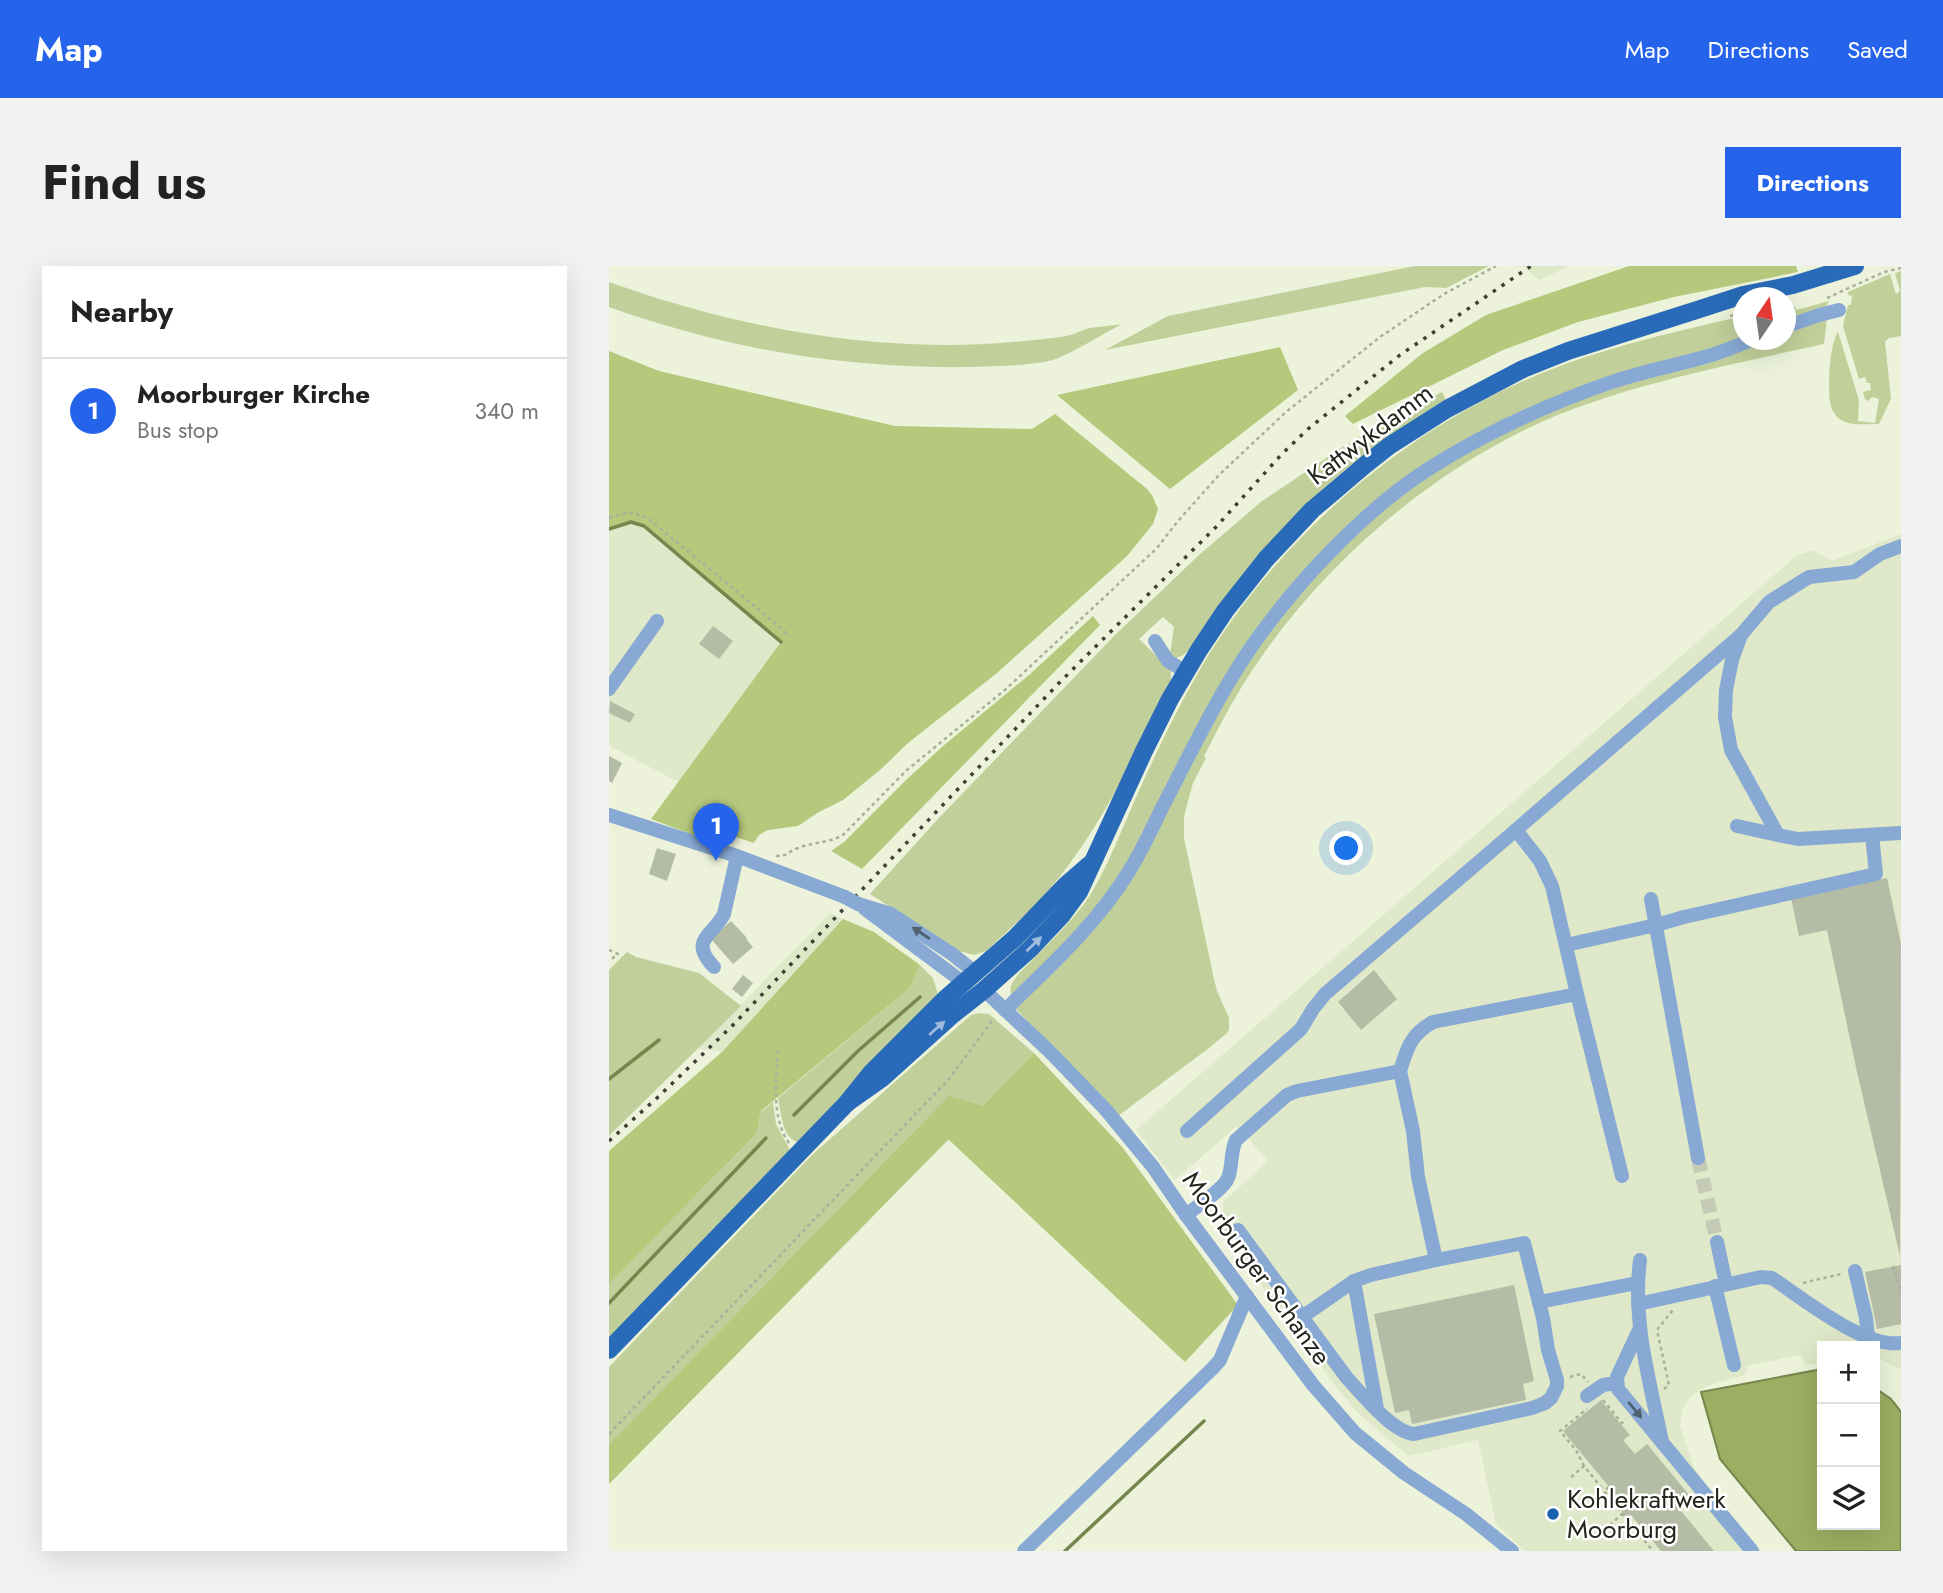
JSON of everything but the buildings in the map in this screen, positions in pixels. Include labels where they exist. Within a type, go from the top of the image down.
[{"type":"main road","name":"Kattwykdamm","points":[[847,1102],[881,1079],[984,990],[1030,949],[1062,915],[1079,892],[1144,751],[1185,672],[1245,585],[1289,534],[1312,510],[1365,465],[1437,414],[1500,380],[1567,351],[1743,295],[1793,285],[1855,266]]},
{"type":"main road","name":"Kattwykdamm","points":[[847,1102],[872,1072],[945,999],[1033,921],[1066,885],[1091,863]]},
{"type":"main road","points":[[970,978],[980,977],[984,990]]},
{"type":"main road","points":[[609,1350],[847,1102]]},
{"type":"street","points":[[1796,323],[1839,310]]},
{"type":"street","points":[[1005,1010],[1075,943],[1102,911],[1128,874],[1220,696],[1251,646],[1303,581],[1357,526],[1428,469],[1514,421],[1610,383],[1733,347]]},
{"type":"street","points":[[1187,1131],[1301,1029],[1325,994],[1741,635],[1769,602],[1809,577],[1854,572],[1880,554],[1901,546]]},
{"type":"street","points":[[609,689],[657,621]]},
{"type":"street","points":[[1741,635],[1732,660],[1726,690],[1725,717],[1731,750],[1778,835]]},
{"type":"street","points":[[1155,641],[1168,661],[1185,672]]},
{"type":"street","points":[[609,815],[737,856],[852,900],[970,978]]},
{"type":"street","points":[[1737,826],[1798,839],[1901,833]]},
{"type":"street","points":[[1516,830],[1540,861],[1552,886],[1622,1176]]},
{"type":"street","points":[[1566,945],[1876,874],[1872,835]]},
{"type":"street","points":[[714,967],[704,956],[703,944],[706,936],[724,914],[737,856]]},
{"type":"street","points":[[1651,899],[1698,1158]]},
{"type":"street","name":"Moorburger Schanze","points":[[984,990],[1049,1051],[1105,1110],[1153,1167],[1313,1385],[1355,1433],[1404,1473],[1466,1514],[1512,1551]]},
{"type":"street","points":[[1436,1260],[1418,1177],[1413,1131],[1401,1070],[1407,1048],[1423,1028],[1433,1022],[1577,995]]},
{"type":"street","points":[[1186,1214],[1226,1183],[1236,1140],[1287,1095],[1401,1070]]},
{"type":"street","points":[[1238,1230],[1302,1317],[1347,1378],[1377,1409],[1405,1432],[1414,1433],[1532,1408],[1545,1403],[1554,1393],[1557,1380],[1524,1242],[1371,1275],[1354,1281],[1302,1317]]},
{"type":"street","points":[[1717,1242],[1734,1365]]},
{"type":"street","points":[[1640,1260],[1637,1283],[1639,1330],[1663,1443]]},
{"type":"street","points":[[1855,1271],[1868,1337]]},
{"type":"street","points":[[1638,1304],[1761,1277],[1772,1278],[1849,1329],[1885,1343],[1901,1343]]},
{"type":"street","points":[[1354,1281],[1377,1409]]},
{"type":"street","points":[[1539,1302],[1637,1283]]},
{"type":"street","points":[[1024,1551],[1220,1360],[1247,1296]]},
{"type":"street","points":[[1639,1330],[1617,1377],[1622,1395],[1752,1551]]},
{"type":"street","points":[[1594,1395],[1607,1383],[1617,1383]]},
{"type":"path","points":[[770,854],[785,856],[798,848],[831,841],[843,835],[907,770],[1006,689],[1147,557],[1220,474],[1286,412],[1380,337],[1444,294],[1496,266]]},
{"type":"path","points":[[1839,293],[1884,272],[1901,268]]},
{"type":"path","points":[[609,518],[637,512],[650,520],[782,628],[789,637]]},
{"type":"path","points":[[609,950],[618,954]]},
{"type":"path","points":[[609,961],[621,950]]},
{"type":"path","points":[[609,1434],[949,1079],[993,1019],[1005,1010]]},
{"type":"path","points":[[778,1051],[778,1116],[782,1132],[798,1152]]},
{"type":"path","points":[[1893,1266],[1901,1290]]},
{"type":"path","points":[[1785,1287],[1855,1271]]},
{"type":"path","points":[[1654,1397],[1669,1385],[1657,1330],[1679,1303]]},
{"type":"path","points":[[1557,1380],[1581,1374],[1594,1395],[1622,1423],[1636,1411]]},
{"type":"path","points":[[1594,1395],[1560,1431],[1576,1450],[1584,1466],[1653,1551]]},
{"type":"path","points":[[1571,1477],[1584,1466]]},
{"type":"path","points":[[1604,1491],[1609,1487]]},
{"type":"path","points":[[1610,1525],[1623,1514]]},
{"type":"path","points":[[1634,1528],[1639,1525]]},
{"type":"path","points":[[1643,1539],[1648,1535]]},
{"type":"shaded area","points":[[1415,266],[1489,266],[1446,288],[1425,287],[1105,350],[1168,316]]},
{"type":"shaded area","points":[[1523,266],[1569,266],[1539,280]]},
{"type":"shaded area","points":[[1629,266],[1796,266],[1798,272],[1674,297],[1578,322],[1503,350],[1353,424],[1345,416],[1423,353],[1486,315]]},
{"type":"shaded area","points":[[1901,271],[1901,336],[1889,338],[1885,342],[1891,399],[1879,424],[1845,422],[1834,412],[1829,395],[1831,356],[1838,332],[1859,400],[1858,421],[1875,423],[1879,399],[1865,399],[1863,392],[1871,390],[1870,383],[1867,383],[1865,377],[1859,379],[1843,326],[1848,305],[1851,305],[1852,296],[1848,295],[1848,292],[1890,274],[1896,294],[1900,291],[1895,273]]},
{"type":"shaded area","points":[[609,282],[707,312],[757,324],[859,340],[962,345],[1013,342],[1071,335],[1086,329],[1122,324],[1064,356],[1037,363],[971,367],[878,364],[787,354],[653,322],[609,307]]},
{"type":"shaded area","points":[[1829,301],[1822,310],[1804,316],[1796,317],[1796,310]]},
{"type":"shaded area","points":[[1733,318],[1733,345],[1713,356],[1733,349],[1796,350],[1796,327],[1827,318],[1824,344],[1634,389],[1573,409],[1522,431],[1423,491],[1335,568],[1261,657],[1228,711],[1204,756],[1206,758],[1193,783],[1184,817],[1184,838],[1214,979],[1229,1018],[1229,1030],[1118,1116],[1016,1009],[1099,910],[1011,995],[1010,990],[1018,974],[1068,923],[1090,895],[1176,713],[1234,617],[1271,571],[1312,527],[1356,486],[1404,450],[1454,417],[1506,389],[1582,358]]},
{"type":"shaded area","points":[[1280,347],[1298,390],[1170,489],[1057,395]]},
{"type":"shaded area","points":[[609,351],[659,371],[895,426],[1032,429],[1055,414],[1147,489],[1158,509],[1153,524],[1127,556],[997,673],[908,743],[843,800],[798,826],[768,830],[759,835],[754,843],[711,829],[699,837],[651,819],[781,642],[644,526],[631,522],[609,529]]},
{"type":"shaded area","points":[[1442,392],[1446,400],[1361,457],[1304,507],[1182,656],[1176,658],[1170,654],[1174,627],[1163,617],[1139,639],[1169,668],[1171,684],[1130,765],[1084,843],[1048,891],[986,951],[974,955],[959,951],[870,894],[937,820],[1114,636],[1199,555],[1262,501],[1344,446]]},
{"type":"shaded area","points":[[631,522],[644,526],[781,642],[679,782],[609,746],[609,529]]},
{"type":"shaded area","name":"Kohlekraftwerk Moorburg","points":[[1901,534],[1901,1370],[1880,1359],[1880,1341],[1817,1341],[1817,1364],[1806,1365],[1800,1355],[1747,1366],[1745,1375],[1707,1386],[1690,1397],[1682,1411],[1680,1426],[1694,1467],[1761,1551],[1525,1551],[1496,1524],[1478,1440],[1408,1456],[1358,1413],[1337,1388],[1220,1230],[1224,1201],[1268,1161],[1237,1126],[1175,1180],[1136,1130],[1796,556],[1813,550],[1832,561]]},
{"type":"shaded area","points":[[1093,616],[1100,625],[862,869],[831,851],[844,842],[943,746],[1029,675]]},
{"type":"shaded area","points":[[830,913],[843,919],[723,1051],[698,1049]]},
{"type":"shaded area","points":[[843,919],[874,932],[920,965],[910,988],[761,1111],[757,1133],[609,1284],[609,1151],[723,1051]]},
{"type":"shaded area","points":[[627,952],[636,957],[699,973],[741,1006],[609,1136],[609,970]]},
{"type":"shaded area","points":[[920,965],[933,978],[939,998],[797,1142],[792,1139],[783,1123],[778,1098],[910,988]]},
{"type":"shaded area","points":[[989,1014],[1034,1053],[609,1484],[609,1367],[813,1154],[971,1015]]},
{"type":"shaded area","points":[[1034,1053],[1123,1148],[1238,1305],[1185,1362],[948,1139],[609,1484],[609,1445],[949,1096],[982,1106]]},
{"type":"shaded area","points":[[773,1102],[776,1124],[790,1150],[609,1340],[609,1284],[757,1133],[761,1112]]},
{"type":"shaded area","points":[[1817,1370],[1817,1530],[1880,1530],[1880,1391],[1891,1399],[1901,1412],[1901,1551],[1796,1551],[1720,1459],[1701,1392]]},
{"type":"waterway","points":[[609,529],[631,522],[644,526],[781,642]]},
{"type":"waterway","points":[[794,1115],[858,1051],[920,997]]},
{"type":"waterway","points":[[609,1079],[659,1040]]},
{"type":"waterway","points":[[609,1303],[766,1138]]},
{"type":"waterway","points":[[1065,1551],[1204,1421]]},
{"type":"tunnel","points":[[1698,1158],[1717,1242]]},
{"type":"railway","points":[[609,1141],[732,1026],[1060,682],[1216,527],[1308,429],[1400,355],[1531,266]]},
{"type":"place","name":"Moorburger Kirche","points":[[716,861]]},
{"type":"place","name":"Kohlekraftwerk Moorburg","points":[[1553,1514]]}]
